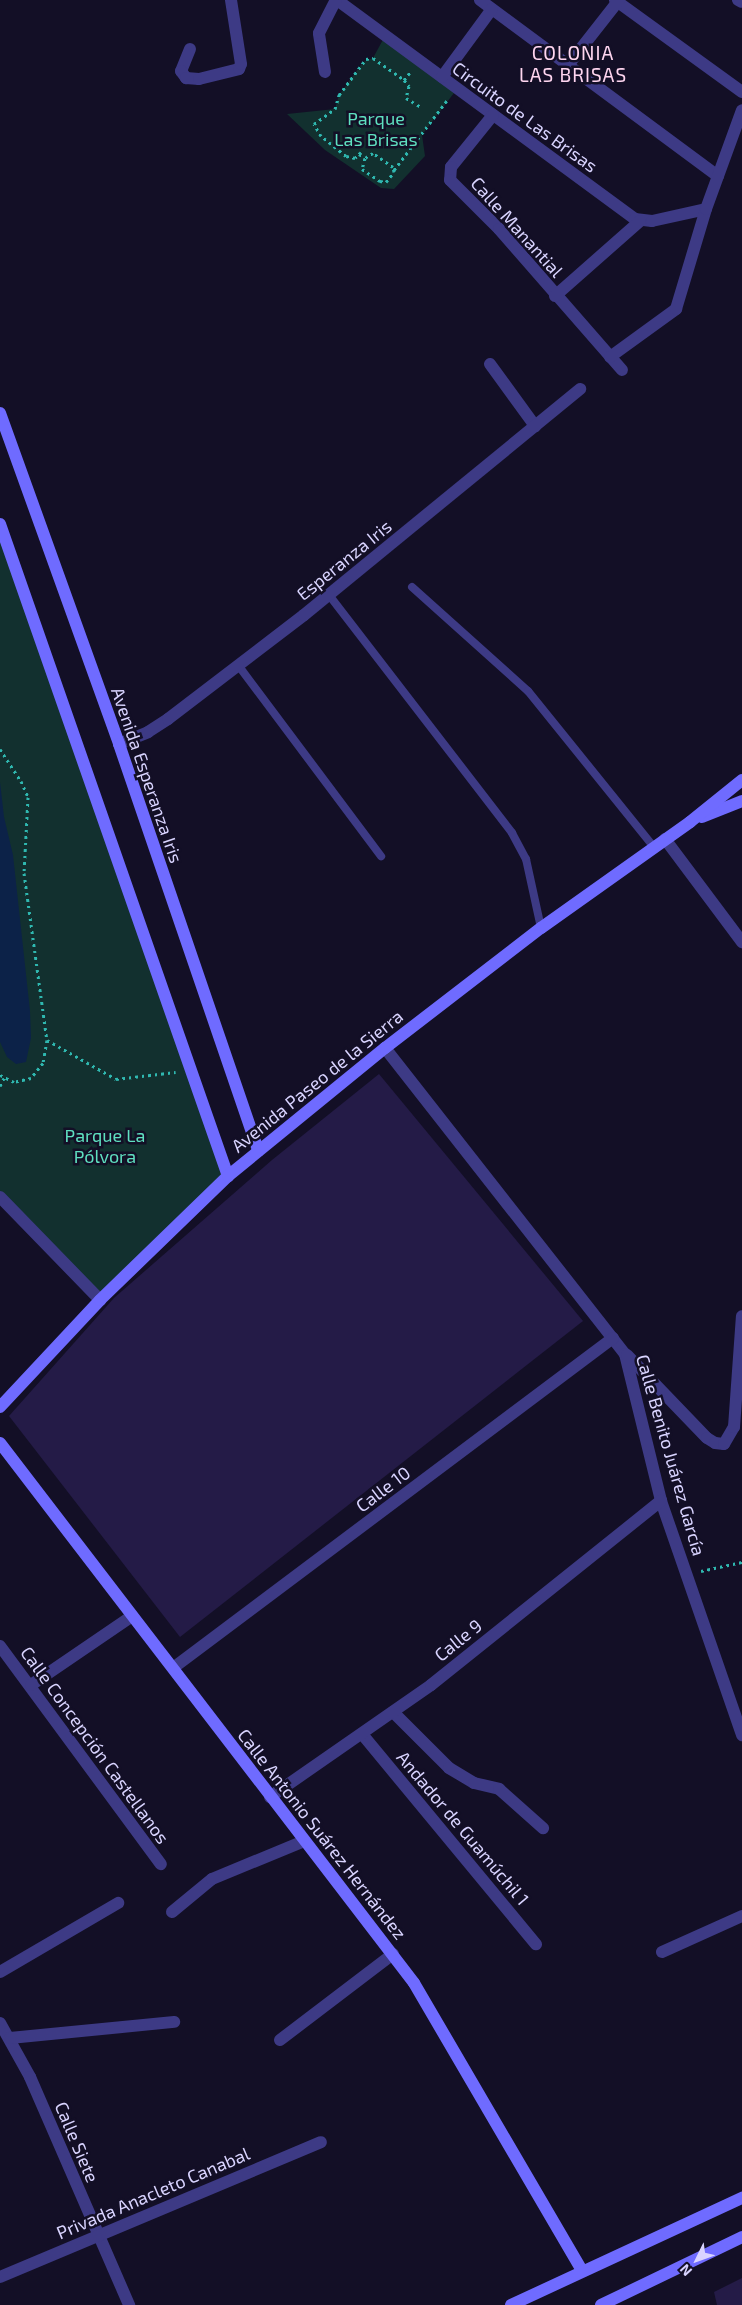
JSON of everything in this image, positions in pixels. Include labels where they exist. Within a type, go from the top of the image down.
[{"type":"street","points":[[190,49],[181,71],[186,78],[200,79],[239,69],[241,64],[231,0]]},
{"type":"street","points":[[325,72],[320,52],[320,33],[337,0]]},
{"type":"street","name":"Circuito de Las Brisas","points":[[337,0],[414,67],[442,77],[640,221]]},
{"type":"street","points":[[480,0],[718,176]]},
{"type":"street","points":[[738,0],[742,2]]},
{"type":"street","points":[[568,65],[617,1],[742,92]]},
{"type":"street","points":[[442,77],[492,9]]},
{"type":"street","points":[[610,357],[676,309],[706,209],[742,110]]},
{"type":"street","name":"Calle Manantial","points":[[493,115],[451,167],[449,178],[499,228],[555,296],[640,221]]},
{"type":"street","points":[[640,221],[706,209]]},
{"type":"street","points":[[555,296],[622,370]]},
{"type":"street","points":[[490,364],[535,426]]},
{"type":"street","name":"Esperanza Iris","points":[[119,744],[154,729],[238,665],[328,595],[580,389]]},
{"type":"street","name":"Avenida Esperanza Iris","points":[[0,413],[6,450],[119,744],[258,1151]]},
{"type":"street","points":[[0,524],[228,1176]]},
{"type":"street","name":"Avenida Paseo de la Sierra","points":[[0,1407],[100,1300],[228,1176],[385,1048],[541,928],[690,822],[742,780]]},
{"type":"street","name":"Avenida Paseo de la Sierra","points":[[690,822],[742,801]]},
{"type":"street","points":[[665,839],[742,942]]},
{"type":"street","name":"Calle Benito Juárez García","points":[[385,1048],[625,1354],[661,1501],[742,1736]]},
{"type":"street","points":[[0,1197],[100,1300]]},
{"type":"street","points":[[625,1354],[707,1438],[721,1444],[728,1440],[734,1427],[742,1316]]},
{"type":"street","name":"Calle 10","points":[[173,1668],[613,1338]]},
{"type":"street","name":"Calle Antonio Suárez Hernández","points":[[0,1443],[270,1797],[393,1954],[433,2014],[582,2271]]},
{"type":"street","name":"Calle 9","points":[[270,1797],[394,1712],[661,1501]]},
{"type":"street","points":[[30,1685],[132,1616]]},
{"type":"street","name":"Calle Concepción Castellanos","points":[[0,1646],[161,1864]]},
{"type":"street","points":[[394,1712],[449,1768],[474,1783],[498,1789],[543,1828]]},
{"type":"street","name":"Andador de Guamúchil 1","points":[[362,1734],[536,1944]]},
{"type":"street","points":[[172,1912],[212,1879],[304,1841]]},
{"type":"street","points":[[0,1972],[118,1903]]},
{"type":"street","points":[[662,1952],[742,1916]]},
{"type":"street","points":[[280,2040],[393,1954]]},
{"type":"street","points":[[10,2038],[174,2022]]},
{"type":"street","name":"Calle Siete","points":[[0,2023],[30,2077],[129,2305]]},
{"type":"street","name":"Privada Anacleto Canabal","points":[[0,2277],[97,2234],[321,2142]]},
{"type":"street","points":[[511,2305],[742,2198]]},
{"type":"street","points":[[601,2305],[742,2237]]},
{"type":"lane","points":[[412,587],[528,691],[654,847]]},
{"type":"lane","points":[[328,595],[512,833],[526,859],[541,928]]},
{"type":"lane","points":[[238,665],[381,856]]},
{"type":"path","points":[[364,158],[360,153],[351,159],[346,156],[321,136],[314,124],[335,109],[339,95],[366,59],[373,58],[404,80],[409,86],[406,98],[420,107]]},
{"type":"path","points":[[404,80],[414,67]]},
{"type":"path","points":[[394,170],[373,153],[364,158],[360,167],[382,182],[387,181],[448,102],[443,94]]},
{"type":"path","points":[[0,749],[22,781],[28,797],[24,873],[48,1040],[43,1063],[34,1076],[19,1082],[0,1075]]},
{"type":"path","points":[[48,1040],[116,1079],[191,1070]]},
{"type":"path","points":[[0,1086],[4,1078]]},
{"type":"path","points":[[686,1574],[742,1562]]},
{"type":"green space","name":"Parque Las Brisas","points":[[385,36],[457,89],[422,135],[425,156],[394,189],[381,188],[325,150],[287,114],[335,109],[339,95],[363,62],[373,58]]},
{"type":"green space","name":"Parque La Pólvora","points":[[0,524],[228,1176],[100,1300],[0,1195]]},
{"type":"water","points":[[0,782],[4,817],[13,855],[30,1011],[31,1038],[26,1062],[16,1064],[7,1057],[0,1042]]},
{"type":"building","points":[[379,1074],[583,1321],[180,1637],[9,1416],[114,1298],[272,1160]]},
{"type":"building","points":[[742,2278],[742,2305],[717,2305],[714,2292]]},
{"type":"district","name":"COLONIA LAS BRISAS","points":[[573,64]]}]
